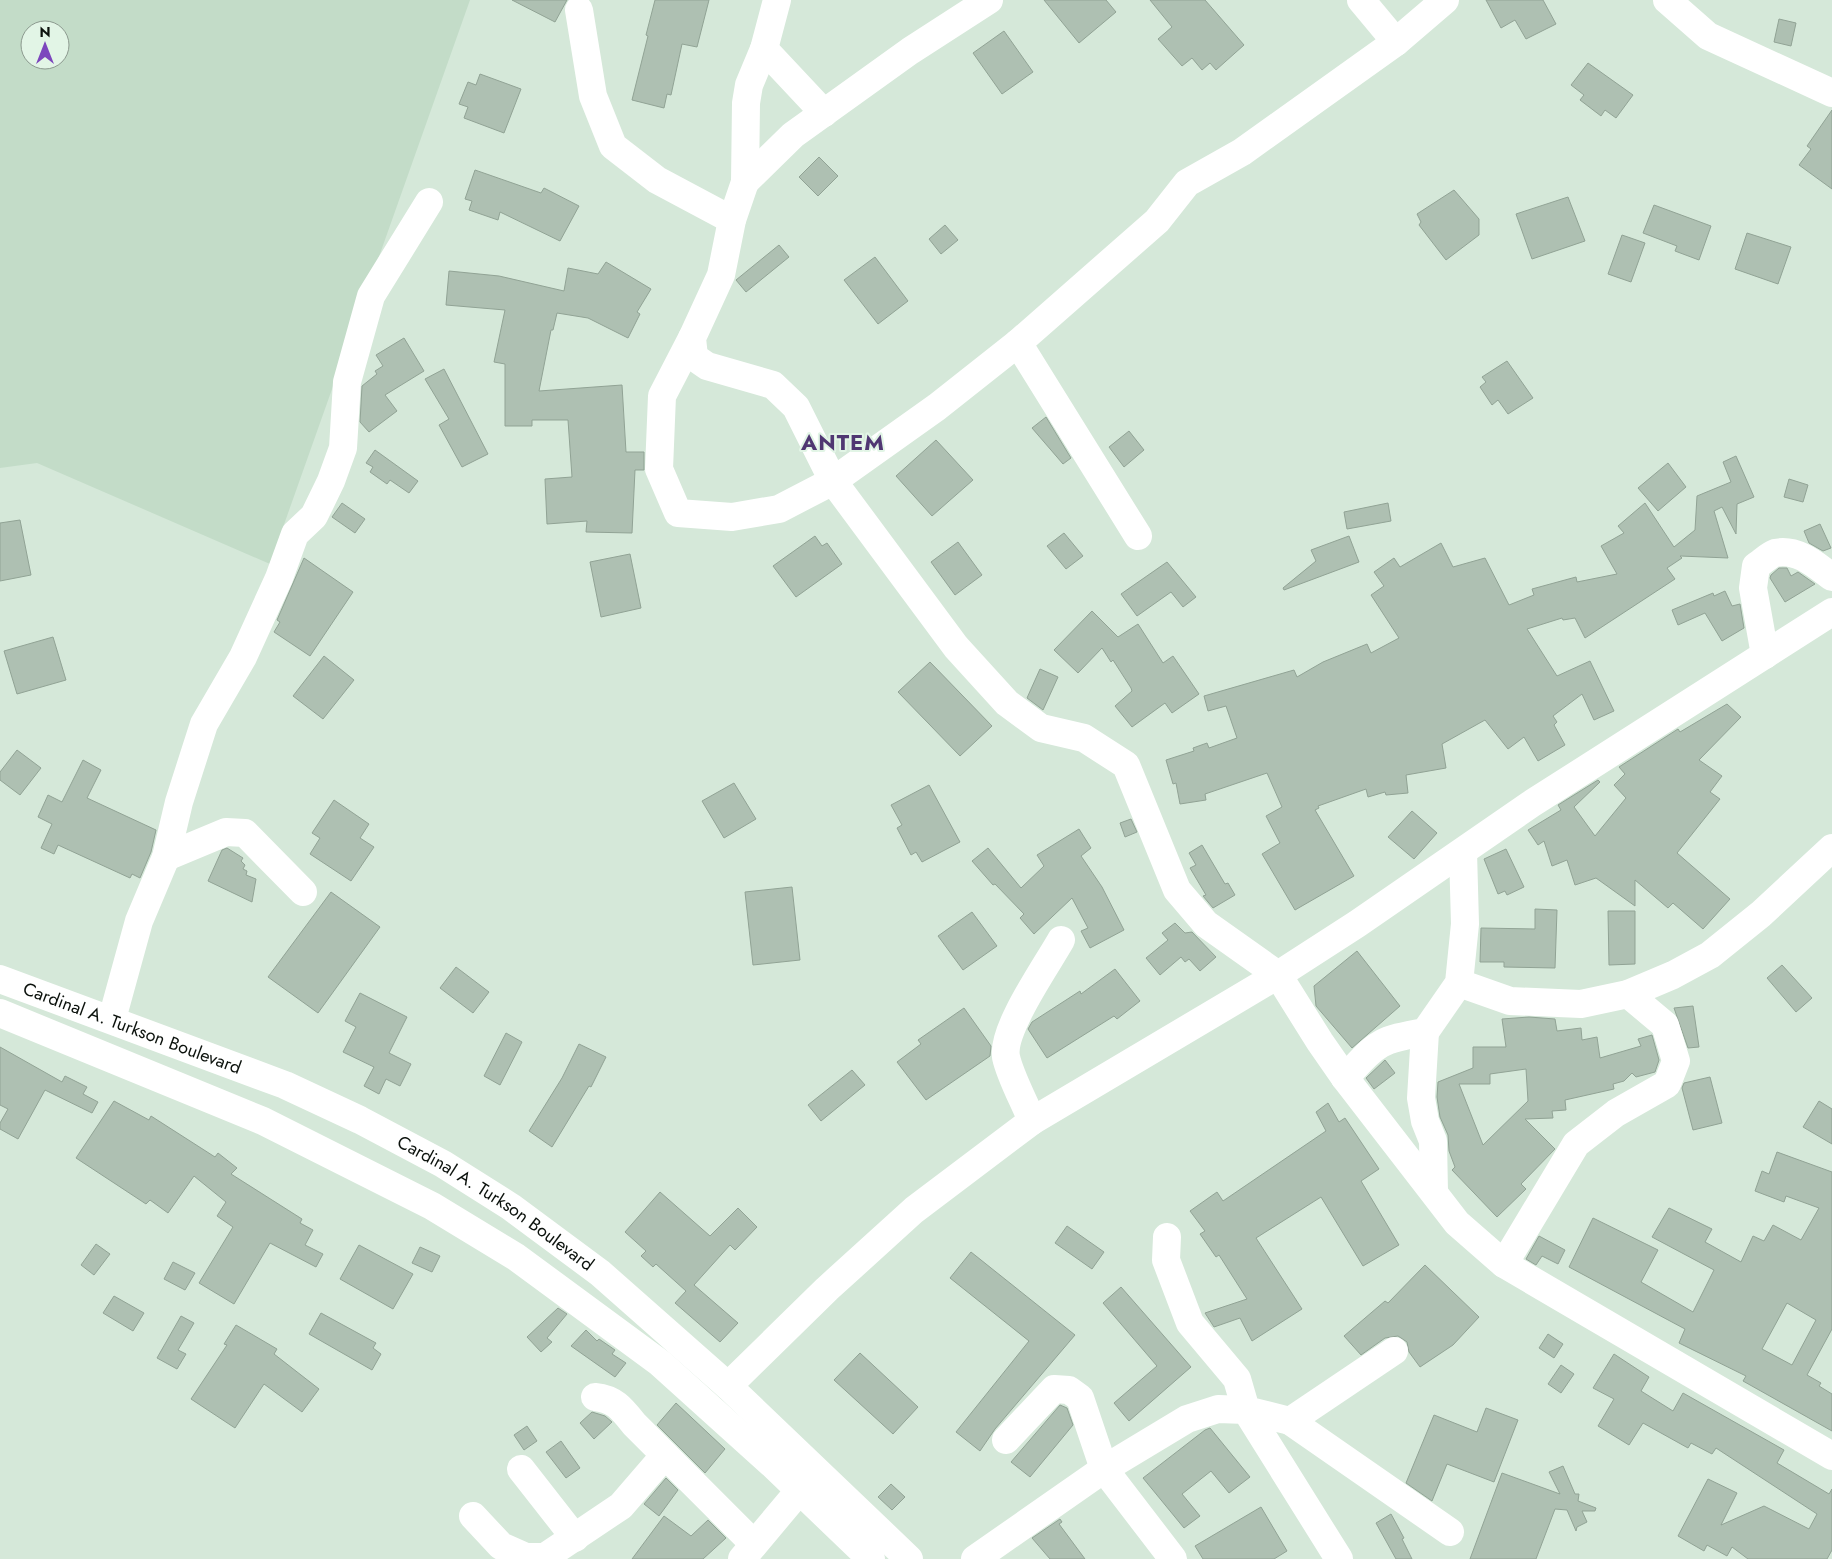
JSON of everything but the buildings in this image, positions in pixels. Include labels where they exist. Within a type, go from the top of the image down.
[{"type":"street","points":[[777,0],[764,49],[749,85],[746,103],[745,182],[732,220],[721,275],[692,338],[662,396],[659,470],[678,514],[732,517],[778,509],[832,480],[937,407],[1018,343],[1157,221],[1187,183],[1242,152],[1396,42],[1445,0]]},
{"type":"street","points":[[745,182],[793,135],[910,51],[989,0]]},
{"type":"street","points":[[1361,0],[1396,42]]},
{"type":"street","points":[[1667,0],[1708,36],[1832,93]]},
{"type":"street","points":[[578,10],[593,96],[613,146],[657,180],[732,220]]},
{"type":"street","points":[[764,49],[824,113]]},
{"type":"street","points":[[112,1019],[139,921],[166,857],[179,802],[204,724],[243,657],[279,578],[295,534],[314,516],[331,481],[343,448],[347,382],[370,296],[429,202]]},
{"type":"street","points":[[692,338],[694,357],[707,366],[772,385],[796,407],[832,480],[956,647],[1007,702],[1041,728],[1084,738],[1126,765],[1177,890],[1206,924],[1278,975],[1345,1078],[1457,1223],[1504,1264],[1832,1456]]},
{"type":"street","points":[[1018,343],[1138,536]]},
{"type":"street","points":[[1765,655],[1753,588],[1756,566],[1775,553],[1796,554],[1811,561],[1832,577]]},
{"type":"street","points":[[728,1386],[827,1289],[914,1210],[1032,1121],[1278,975],[1463,852],[1531,804],[1832,612]]},
{"type":"street","points":[[166,857],[226,832],[246,833],[303,892]]},
{"type":"street","points":[[1459,983],[1510,1001],[1581,1004],[1628,994],[1710,955],[1774,902],[1832,848]]},
{"type":"street","points":[[1434,1192],[1433,1141],[1425,1122],[1421,1098],[1425,1032],[1459,983],[1465,924],[1463,852]]},
{"type":"street","points":[[1032,1121],[1006,1056],[1007,1040],[1015,1018],[1061,940]]},
{"type":"street","name":"Cardinal A. Turkson Boulevard","points":[[0,979],[112,1019],[170,1044],[286,1085],[360,1120],[443,1164],[511,1207],[600,1273],[728,1386],[793,1473],[871,1559]]},
{"type":"street","points":[[1504,1264],[1576,1144],[1616,1113],[1667,1084],[1676,1061],[1665,1024],[1628,994]]},
{"type":"street","name":"Cardinal A. Turkson Boulevard","points":[[0,1013],[263,1121],[432,1206],[516,1257],[660,1363],[793,1473],[909,1559]]},
{"type":"street","points":[[1345,1078],[1372,1048],[1382,1042],[1425,1032]]},
{"type":"street","points":[[155,1077],[170,1044]]},
{"type":"street","points":[[1167,1237],[1166,1260],[1190,1323],[1237,1379],[1246,1410],[1339,1559]]},
{"type":"street","points":[[1290,1421],[1394,1351]]},
{"type":"street","points":[[1006,1440],[1054,1389],[1069,1390],[1080,1398],[1104,1469],[1173,1559]]},
{"type":"street","points":[[595,1397],[609,1398],[618,1405],[748,1551],[793,1473]]},
{"type":"street","points":[[975,1559],[1104,1469],[1186,1419],[1218,1409],[1246,1410],[1290,1421],[1450,1532]]},
{"type":"street","points":[[473,1516],[501,1546],[526,1557],[546,1556],[621,1506],[664,1455]]},
{"type":"street","points":[[521,1470],[575,1538]]},
{"type":"shaded area","points":[[0,0],[470,0],[270,564],[37,463],[0,468]]},
{"type":"district","name":"ANTEM","points":[[843,442]]}]
